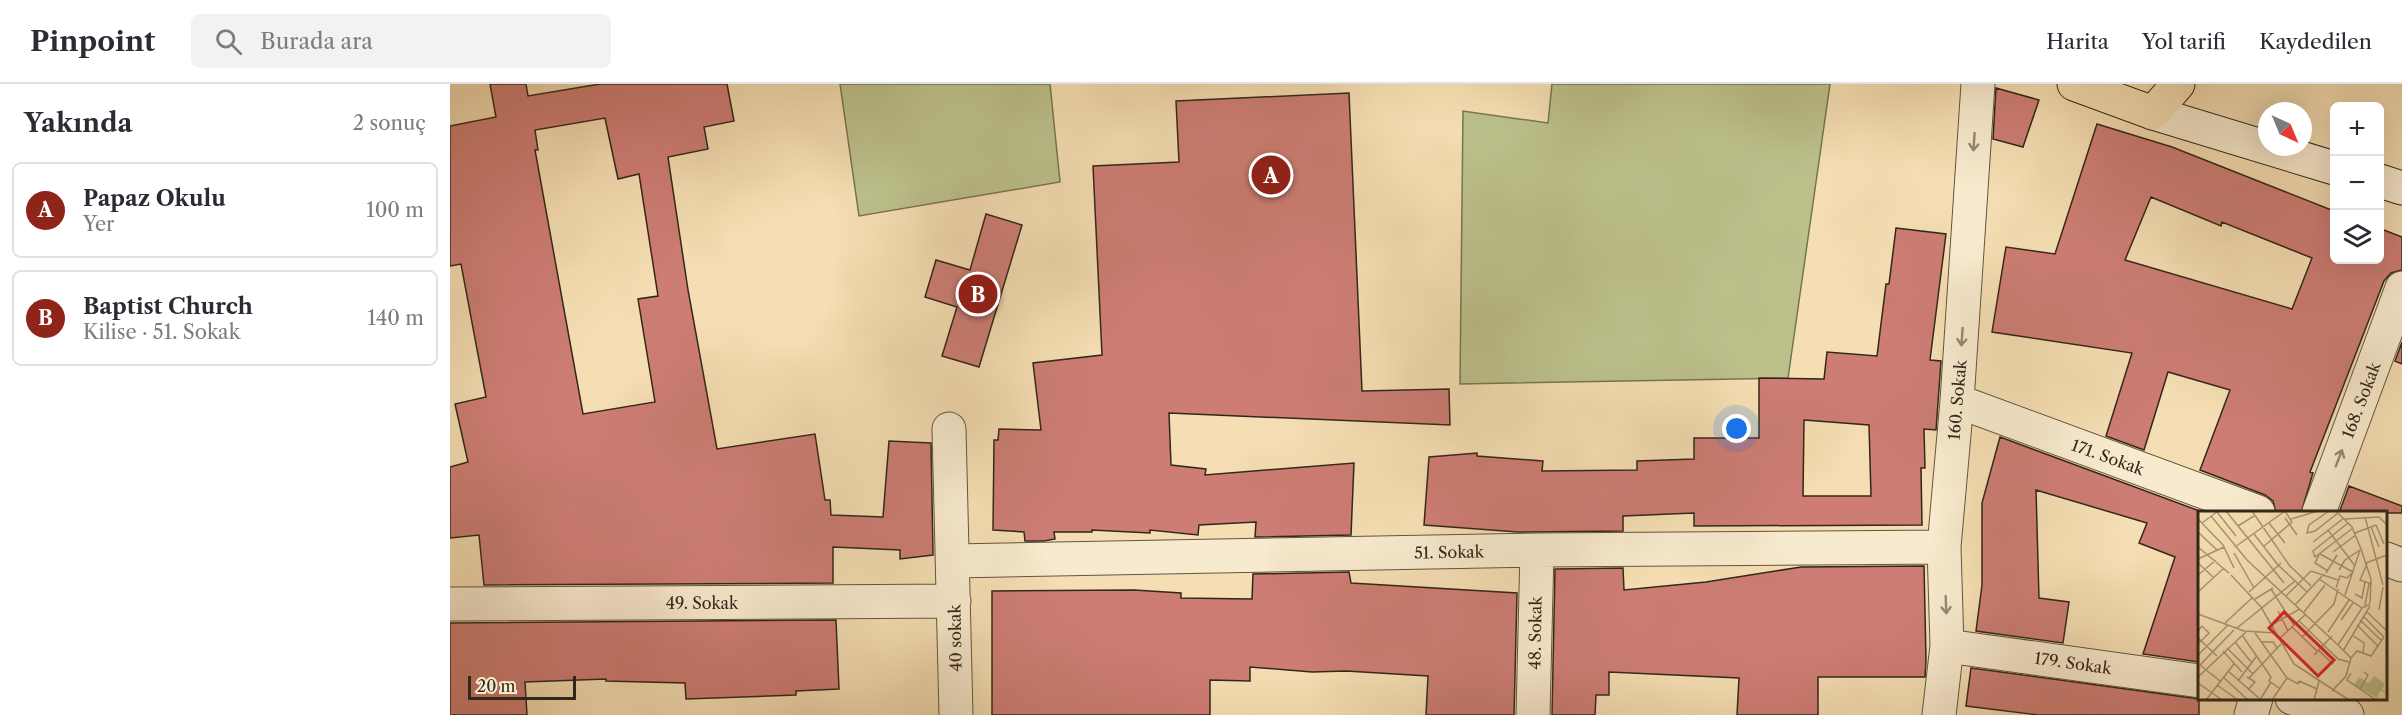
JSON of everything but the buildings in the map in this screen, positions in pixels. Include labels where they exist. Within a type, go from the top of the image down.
[{"type":"main road","points":[[2074,84],[2153,113],[2178,84]]},
{"type":"street","name":"160. Sokak","points":[[1939,715],[1947,646],[1944,547],[1958,401],[1978,84]]},
{"type":"street","points":[[2153,113],[2330,167]]},
{"type":"street","points":[[2384,183],[2402,188]]},
{"type":"street","name":"168. Sokak","points":[[2320,511],[2402,288]]},
{"type":"street","name":"171. Sokak","points":[[1958,401],[2253,511]]},
{"type":"street","name":"40 sokak","points":[[949,429],[956,715]]},
{"type":"street","name":"51. Sokak","points":[[954,561],[1537,550],[1944,547]]},
{"type":"street","name":"48. Sokak","points":[[1533,715],[1537,550]]},
{"type":"street","points":[[2387,560],[2402,565]]},
{"type":"street","name":"49. Sokak","points":[[450,604],[954,601]]},
{"type":"street","name":"179. Sokak","points":[[1947,646],[2198,681]]},
{"type":"street","points":[[2252,715],[2256,700]]},
{"type":"street","points":[[2296,700],[2348,715]]},
{"type":"green space","points":[[840,84],[1050,84],[1060,182],[859,216]]},
{"type":"green space","points":[[1552,84],[1830,84],[1788,378],[1460,384],[1463,111],[1548,123]]},
{"type":"place","name":"Papaz Okulu","points":[[1271,175]]},
{"type":"place","name":"Baptist Church","points":[[978,294]]}]
